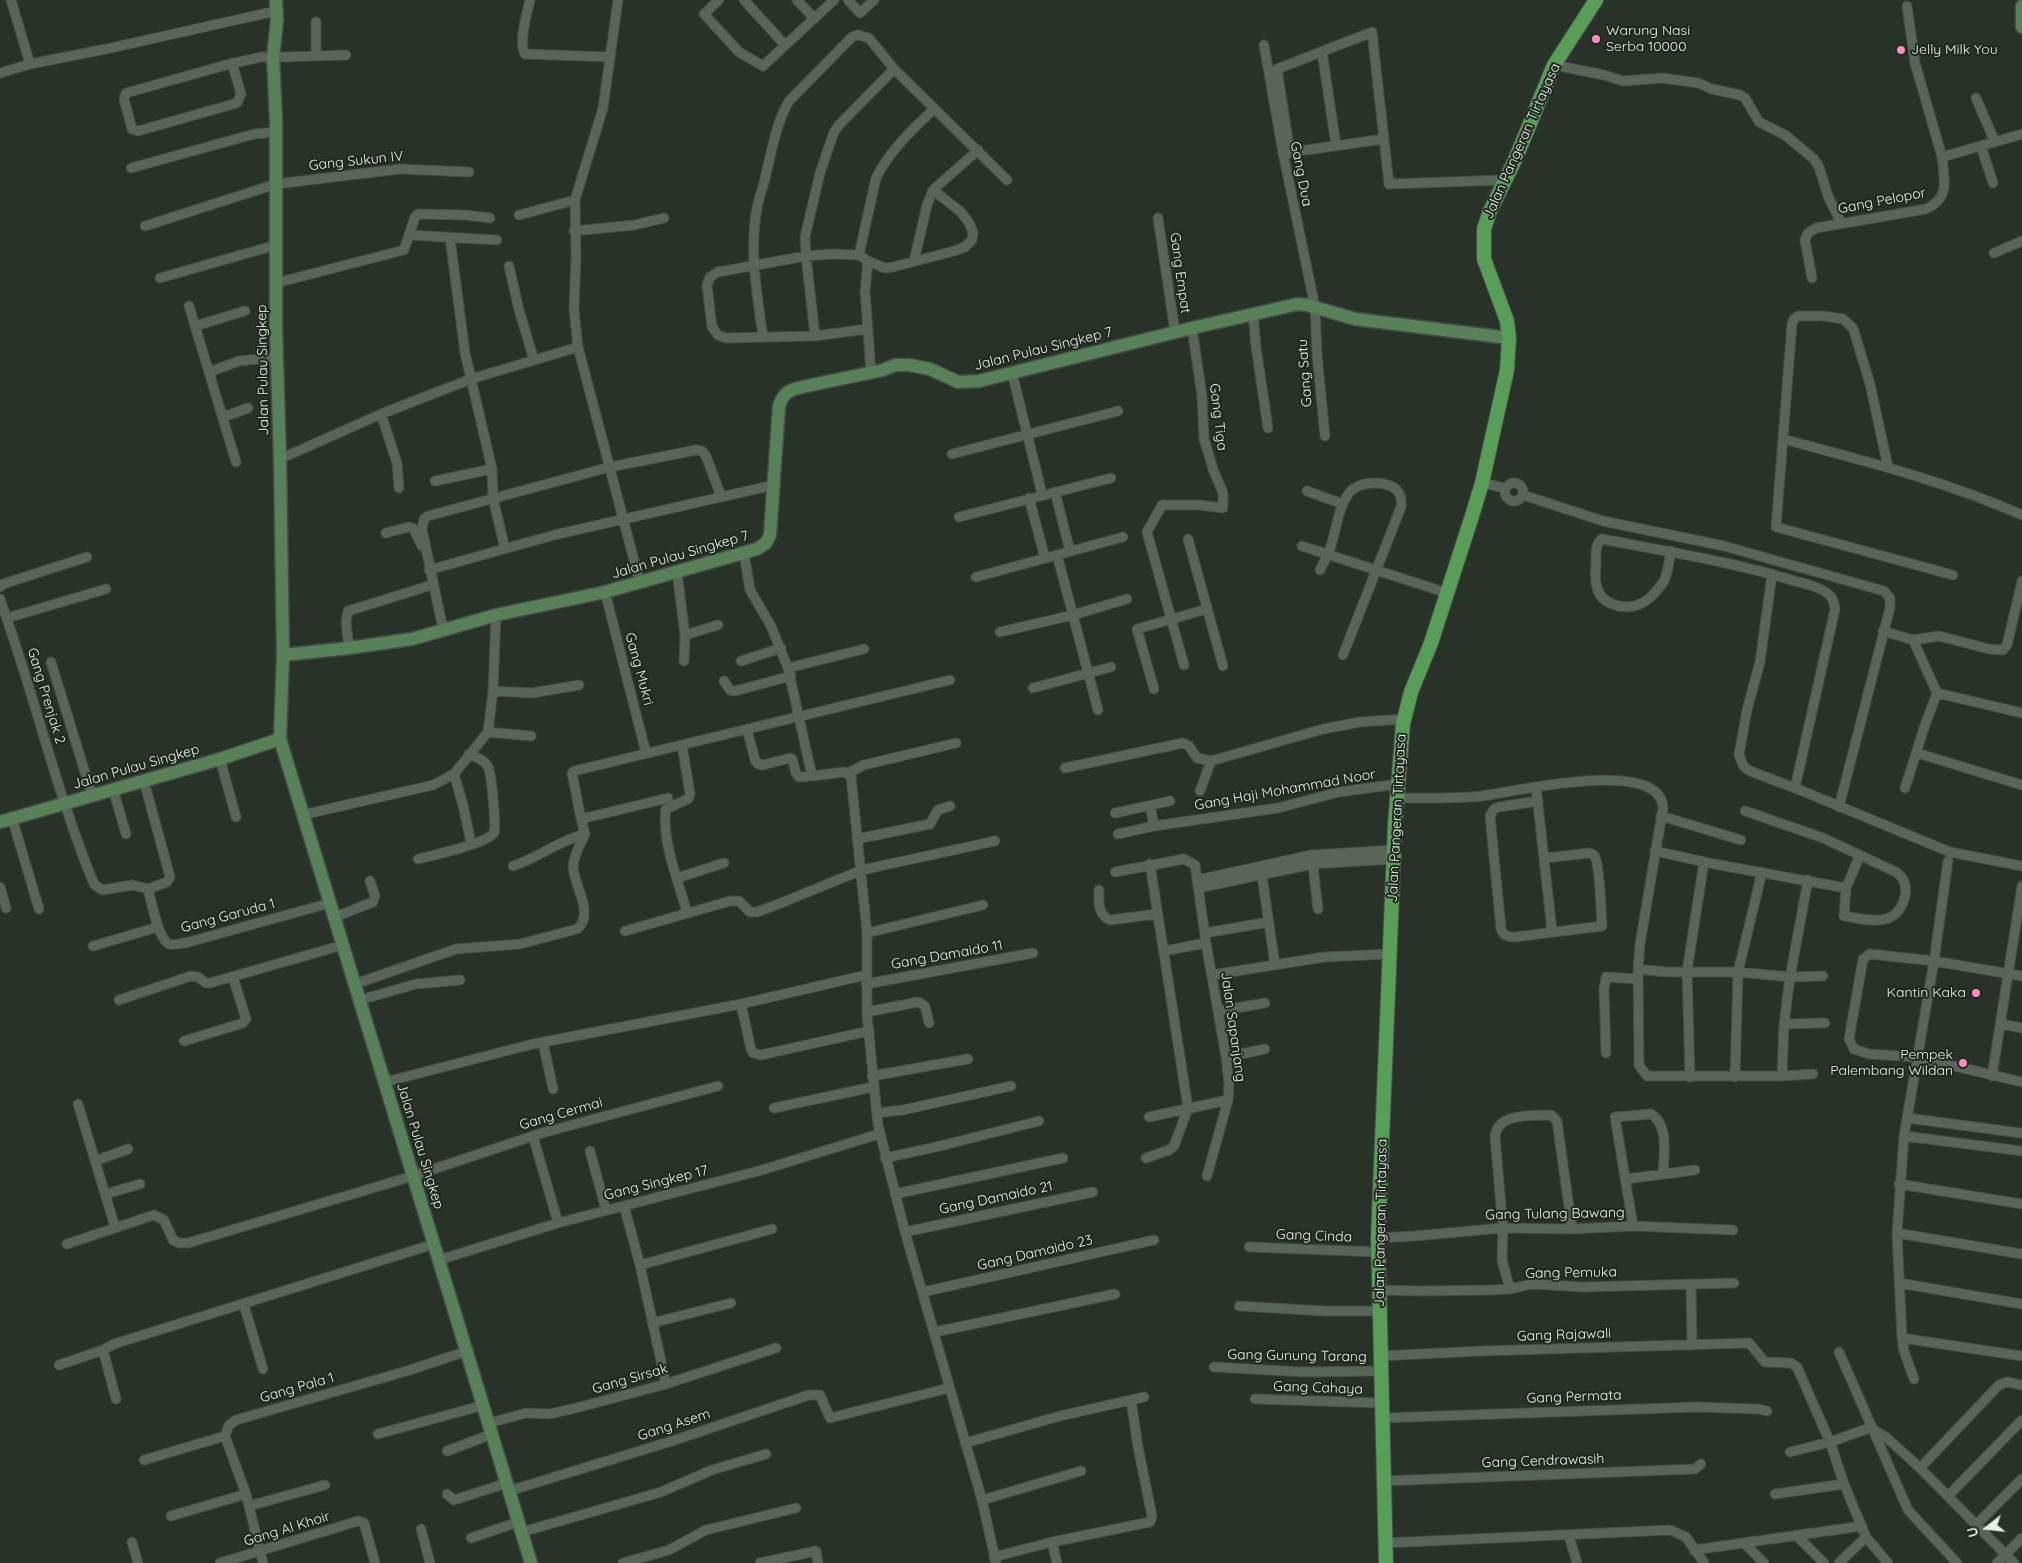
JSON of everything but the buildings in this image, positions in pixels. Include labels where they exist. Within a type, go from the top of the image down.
[{"type":"main road","name":"Jalan Pangeran Tirtayasa","points":[[1386,1563],[1378,1245],[1397,791],[1404,718],[1411,692],[1431,644],[1482,483],[1507,370],[1509,338],[1507,321],[1484,259],[1484,229],[1503,180],[1515,160],[1554,65],[1596,0]]},
{"type":"street","points":[[11,0],[30,64]]},
{"type":"street","points":[[530,0],[522,42],[522,49],[525,54],[609,56]]},
{"type":"street","points":[[618,0],[603,108],[575,200],[574,326],[622,519],[640,583]]},
{"type":"street","points":[[719,0],[704,14],[739,52],[763,66],[834,0]]},
{"type":"street","points":[[744,0],[785,46]]},
{"type":"street","points":[[797,0],[814,18]]},
{"type":"street","points":[[848,0],[860,12],[874,0]]},
{"type":"street","points":[[0,74],[30,64],[106,49],[276,5]]},
{"type":"street","name":"Jalan Pulau Singkep","points":[[276,5],[273,57],[276,132],[276,283],[283,655],[280,739],[484,1405],[530,1563]]},
{"type":"street","name":"Gang Pelopor","points":[[1812,278],[1805,240],[1808,233],[1816,228],[1926,209],[1935,205],[1941,199],[1945,189],[1942,157],[1915,63],[1906,6]]},
{"type":"street","points":[[2022,6],[2022,27]]},
{"type":"street","points":[[316,22],[316,56]]},
{"type":"street","points":[[1384,139],[1286,153],[1277,68],[1372,32],[1384,139],[1389,184],[1503,180]]},
{"type":"street","points":[[763,337],[754,267],[758,206],[774,138],[788,101],[852,37],[858,35],[868,38],[894,69],[1007,180]]},
{"type":"street","name":"Gang Dua","points":[[1264,45],[1316,307]]},
{"type":"street","points":[[1322,52],[1336,145]]},
{"type":"street","points":[[232,63],[241,94],[237,102],[138,131],[132,128],[124,99],[126,93],[232,63],[261,56],[346,54]]},
{"type":"street","points":[[1554,65],[1604,75],[1623,82],[1663,78],[1681,80],[1740,94],[1745,98],[1759,122],[1785,135],[1814,159],[1841,223]]},
{"type":"street","points":[[815,336],[805,237],[813,199],[834,132],[894,69]]},
{"type":"street","points":[[1976,98],[1995,142]]},
{"type":"street","points":[[859,254],[876,178],[881,167],[894,149],[934,109]]},
{"type":"street","points":[[132,168],[254,134],[276,132]]},
{"type":"street","points":[[1942,157],[2022,134]]},
{"type":"street","points":[[1981,146],[1993,183]]},
{"type":"street","points":[[914,261],[927,205],[933,190],[978,150]]},
{"type":"street","name":"Gang Sukun IV","points":[[145,226],[276,184],[400,169],[469,172]]},
{"type":"street","points":[[866,329],[815,336],[726,338],[718,335],[712,327],[707,285],[710,277],[718,272],[754,267],[806,256],[859,254],[868,261],[884,268],[965,247],[972,240],[973,232],[969,223],[961,212],[933,190]]},
{"type":"street","points":[[518,214],[575,200]]},
{"type":"street","points":[[276,283],[402,251],[405,249],[415,217],[420,214],[490,218]]},
{"type":"street","points":[[574,231],[628,226],[664,218]]},
{"type":"street","name":"Gang Empat","points":[[1158,218],[1175,332]]},
{"type":"street","points":[[409,235],[497,240]]},
{"type":"street","points":[[450,238],[464,345],[492,469],[492,498],[505,549]]},
{"type":"street","points":[[1994,253],[2022,241]]},
{"type":"street","points":[[160,278],[276,245]]},
{"type":"street","points":[[868,261],[865,286],[866,329],[871,372]]},
{"type":"street","points":[[509,266],[519,310],[534,360]]},
{"type":"street","name":"Jalan Pulau Singkep 7","points":[[283,655],[412,639],[442,629],[640,583],[757,549],[766,543],[770,535],[778,406],[782,396],[790,390],[895,365],[909,365],[930,369],[958,382],[968,382],[1298,304],[1316,307],[1355,319],[1509,338]]},
{"type":"street","points":[[189,306],[236,462]]},
{"type":"street","name":"Gang Satu","points":[[1316,307],[1317,354],[1325,436]]},
{"type":"street","points":[[195,326],[245,311]]},
{"type":"street","points":[[1253,314],[1268,428]]},
{"type":"street","points":[[1888,467],[1870,384],[1857,336],[1853,328],[1843,319],[1823,316],[1798,316],[1792,324],[1776,527],[1952,575]]},
{"type":"street","name":"Gang Tiga","points":[[1171,619],[1147,532],[1162,505],[1199,505],[1223,508],[1222,493],[1212,469],[1204,438],[1202,396],[1192,328]]},
{"type":"street","points":[[280,459],[380,414],[471,379],[578,347]]},
{"type":"street","points":[[209,372],[248,359],[277,357]]},
{"type":"street","points":[[1012,372],[1042,494]]},
{"type":"street","points":[[222,417],[248,408]]},
{"type":"street","points":[[952,454],[1118,411]]},
{"type":"street","points":[[380,414],[397,463],[399,488]]},
{"type":"street","points":[[1783,439],[1888,467],[1984,498],[2022,515]]},
{"type":"street","points":[[442,629],[422,529],[426,517],[434,513],[610,467],[696,450],[702,451],[706,456],[721,496]]},
{"type":"street","points":[[435,481],[492,469]]},
{"type":"street","points":[[959,517],[1042,494],[1111,478]]},
{"type":"street","points":[[1320,570],[1328,553],[1343,504],[1350,492],[1363,486],[1377,483],[1393,487],[1399,492],[1402,500],[1401,507],[1343,655]]},
{"type":"street","points":[[1482,483],[1504,488]]},
{"type":"street","points":[[1504,488],[1509,484],[1516,483],[1522,488],[1523,495]]},
{"type":"street","points":[[429,570],[622,519],[774,485]]},
{"type":"street","points":[[1504,488],[1505,497],[1511,501],[1518,500],[1523,495]]},
{"type":"street","points":[[1307,491],[1343,504]]},
{"type":"street","points":[[1055,492],[1070,551]]},
{"type":"street","points":[[1523,495],[1603,521],[1724,546],[1884,591],[1890,598],[1891,603],[1839,807]]},
{"type":"street","points":[[1029,498],[1044,558]]},
{"type":"street","points":[[386,533],[403,527],[413,528],[427,558]]},
{"type":"street","points":[[976,577],[1123,537]]},
{"type":"street","points":[[1188,539],[1223,666]]},
{"type":"street","points":[[1671,551],[1664,580],[1649,598],[1641,604],[1624,607],[1609,603],[1601,597],[1597,588],[1596,573],[1597,545],[1602,539],[1671,551],[1772,574],[1820,589],[1828,593],[1834,600],[1835,609],[1795,788]]},
{"type":"street","points":[[1302,546],[1447,593]]},
{"type":"street","points":[[744,553],[750,590],[781,648],[789,672],[812,776]]},
{"type":"street","points":[[1057,555],[1098,710]]},
{"type":"street","points":[[0,587],[3,584],[87,557]]},
{"type":"street","points":[[676,572],[686,635],[684,661]]},
{"type":"street","points":[[1772,574],[1760,662],[1747,710],[1739,755],[1744,766],[1750,772],[1795,788],[1950,852],[2022,866]]},
{"type":"street","points":[[1883,631],[1913,640],[1939,636],[1989,649],[2002,650],[2007,645],[2022,582]]},
{"type":"street","points":[[349,648],[346,622],[348,612],[432,585]]},
{"type":"street","points":[[7,618],[106,589]]},
{"type":"street","name":"Gang Mukri","points":[[605,592],[646,753]]},
{"type":"street","name":"Gang Prenjak 2","points":[[0,599],[64,802],[84,860],[97,888],[108,890],[133,884],[148,888]]},
{"type":"street","points":[[1000,632],[1073,615],[1127,599]]},
{"type":"street","points":[[1154,689],[1137,629],[1207,609]]},
{"type":"street","points":[[302,815],[433,785],[454,774],[488,732],[493,691],[496,616]]},
{"type":"street","points":[[1171,619],[1184,665]]},
{"type":"street","points":[[686,635],[718,625]]},
{"type":"street","points":[[1905,788],[1937,693],[1913,640]]},
{"type":"street","points":[[741,661],[781,648]]},
{"type":"street","points":[[724,681],[730,690],[735,690],[864,649]]},
{"type":"street","points":[[51,662],[92,795]]},
{"type":"street","points":[[1033,688],[1110,667]]},
{"type":"street","points":[[355,984],[456,950],[520,944],[577,929],[583,925],[583,908],[573,868],[574,860],[585,834],[572,776],[574,771],[798,715],[950,680]]},
{"type":"street","points":[[493,691],[532,693],[579,685]]},
{"type":"street","points":[[1937,693],[2022,713]]},
{"type":"street","points":[[1064,768],[1183,743],[1189,746],[1197,758],[1211,761],[1323,729],[1360,722],[1404,718]]},
{"type":"street","points":[[747,729],[755,760],[758,764],[763,765],[790,758],[799,777],[848,773],[858,762],[956,743]]},
{"type":"street","points":[[488,732],[530,736]]},
{"type":"street","name":"Jalan Pulau Singkep","points":[[6,820],[220,759],[280,739]]},
{"type":"street","points":[[682,745],[690,794],[688,799],[666,809],[664,817],[668,844],[687,914]]},
{"type":"street","points":[[1917,753],[2022,785]]},
{"type":"street","points":[[418,859],[447,852],[491,836],[494,833],[496,820],[488,767],[480,759],[469,754]]},
{"type":"street","points":[[220,759],[236,817]]},
{"type":"street","points":[[1200,791],[1211,761]]},
{"type":"street","points":[[848,773],[851,776],[862,870],[867,933],[867,1012],[879,1134],[894,1194],[982,1500],[995,1560],[1052,1542],[1150,1522],[1152,1516],[1131,1400]]},
{"type":"street","points":[[454,774],[471,843]]},
{"type":"street","name":"Gang Haji Mohammad Noor","points":[[1118,834],[1154,826],[1278,808],[1339,792],[1397,791],[1449,799],[1595,780],[1632,782],[1649,787],[1658,792],[1662,802],[1661,816]]},
{"type":"street","points":[[144,781],[170,877],[167,882],[148,888]]},
{"type":"street","points":[[1536,787],[1552,931]]},
{"type":"street","points":[[113,789],[126,834]]},
{"type":"street","points":[[581,818],[668,798]]},
{"type":"street","points":[[1115,813],[1170,801]]},
{"type":"street","points":[[1538,801],[1499,807],[1494,809],[1490,816],[1503,934],[1508,937],[1602,926],[1596,858],[1589,853],[1545,858]]},
{"type":"street","points":[[857,839],[930,824],[938,810],[950,806]]},
{"type":"street","points":[[1150,806],[1154,826]]},
{"type":"street","points":[[1745,811],[1823,838],[1887,866],[1902,876],[1906,889],[1900,911],[1893,918],[1883,920],[1844,916],[1846,888],[1860,855]]},
{"type":"street","points":[[1741,840],[1661,816],[1640,944],[1638,974],[1640,1065],[1642,1071],[1647,1076],[1782,1076],[1813,1074]]},
{"type":"street","points":[[6,820],[39,909]]},
{"type":"street","points":[[513,866],[537,857],[573,837],[585,834]]},
{"type":"street","points":[[625,931],[735,901],[741,903],[750,912],[757,912],[862,870],[995,841]]},
{"type":"street","points":[[1655,851],[1846,888]]},
{"type":"street","points":[[1198,884],[1312,859],[1394,855]]},
{"type":"street","name":"Jalan Sapanjang","points":[[1150,864],[1184,859],[1195,865],[1229,1084],[1228,1100],[1207,1176]]},
{"type":"street","points":[[1312,859],[1318,909]]},
{"type":"street","points":[[1914,1379],[1904,1351],[1902,1338],[1897,1233],[1899,1184],[1904,1136],[1916,1057],[1934,961],[1948,861]]},
{"type":"street","points":[[1690,1077],[1687,971],[1704,862]]},
{"type":"street","points":[[678,878],[724,863]]},
{"type":"street","points":[[1115,872],[1150,864],[1188,1108],[1174,1146],[1169,1150],[1146,1158]]},
{"type":"street","points":[[1261,871],[1276,965]]},
{"type":"street","points":[[1735,1076],[1738,972],[1762,872]]},
{"type":"street","points":[[1782,1076],[1784,1024],[1790,977],[1808,880]]},
{"type":"street","points":[[335,918],[373,902],[375,896],[370,881]]},
{"type":"street","points":[[1992,1076],[2022,886]]},
{"type":"street","points":[[0,887],[6,908]]},
{"type":"street","name":"Gang Garuda 1","points":[[148,888],[158,927],[165,941],[177,945],[330,903]]},
{"type":"street","points":[[1099,890],[1100,911],[1104,917],[1110,920],[1157,914]]},
{"type":"street","points":[[867,933],[983,906]]},
{"type":"street","points":[[1205,932],[1269,922]]},
{"type":"street","points":[[93,946],[158,927]]},
{"type":"street","points":[[1164,951],[1206,943]]},
{"type":"street","points":[[119,1000],[191,976],[198,977],[206,983],[343,945]]},
{"type":"street","name":"Gang Damaido 11","points":[[385,1082],[543,1042],[866,980],[1033,954]]},
{"type":"street","points":[[1212,975],[1324,957],[1390,954]]},
{"type":"street","points":[[2022,976],[1934,961],[1870,954],[1863,960],[1861,968],[1849,1039],[1854,1049],[1869,1054],[1916,1057],[2022,1082]]},
{"type":"street","points":[[1606,1053],[1604,990],[1606,977],[1687,971],[1738,972],[1790,977],[1822,976]]},
{"type":"street","points":[[184,1041],[243,1024],[246,1019],[233,977]]},
{"type":"street","points":[[360,1000],[416,984],[460,980]]},
{"type":"street","points":[[867,1012],[911,1002],[922,1003],[925,1006],[929,1023]]},
{"type":"street","points":[[1218,1011],[1265,1003]]},
{"type":"street","points":[[741,1004],[751,1049],[756,1054],[761,1055],[869,1030]]},
{"type":"street","points":[[1784,1024],[1825,1023]]},
{"type":"street","points":[[2001,1024],[2022,1028]]},
{"type":"street","points":[[543,1042],[553,1089]]},
{"type":"street","points":[[1226,1057],[1265,1049]]},
{"type":"street","points":[[872,1076],[968,1059]]},
{"type":"street","name":"Gang Cermai","points":[[115,1227],[158,1216],[164,1220],[173,1240],[179,1243],[188,1242],[413,1176],[533,1136],[718,1086]]},
{"type":"street","points":[[877,1113],[910,1108],[1011,1086]]},
{"type":"street","points":[[774,1108],[873,1087]]},
{"type":"street","points":[[1149,1117],[1228,1100]]},
{"type":"street","points":[[67,1244],[115,1227],[78,1104]]},
{"type":"street","points":[[1510,1289],[1502,1260],[1503,1228],[1495,1130],[1502,1121],[1517,1117],[1551,1114],[1557,1120],[1572,1229]]},
{"type":"street","points":[[1633,1226],[1615,1117],[1650,1114],[1659,1120],[1664,1137],[1664,1174]]},
{"type":"street","points":[[1907,1118],[2021,1133]]},
{"type":"street","points":[[885,1158],[1039,1121]]},
{"type":"street","name":"Gang Singkep 17","points":[[439,1260],[558,1223],[762,1170],[879,1134]]},
{"type":"street","points":[[533,1136],[558,1223]]},
{"type":"street","points":[[1904,1136],[2022,1151]]},
{"type":"street","points":[[95,1161],[128,1150]]},
{"type":"street","points":[[590,1151],[606,1210]]},
{"type":"street","points":[[894,1194],[1063,1158]]},
{"type":"street","points":[[1626,1179],[1695,1170]]},
{"type":"street","points":[[106,1194],[140,1184]]},
{"type":"street","points":[[1899,1184],[2022,1204]]},
{"type":"street","name":"Gang Damaido 21","points":[[905,1232],[1093,1192]]},
{"type":"street","points":[[624,1206],[640,1265],[666,1384]]},
{"type":"street","name":"Gang Tulang Bawang","points":[[1378,1245],[1415,1236],[1503,1228],[1572,1229],[1633,1226],[1732,1230]]},
{"type":"street","points":[[640,1265],[772,1229]]},
{"type":"street","points":[[1897,1233],[2022,1254]]},
{"type":"street","name":"Gang Damaido 23","points":[[923,1292],[1154,1240]]},
{"type":"street","points":[[58,1365],[103,1350],[114,1344],[244,1305],[434,1244]]},
{"type":"street","name":"Gang Cinda","points":[[1249,1247],[1378,1245]]},
{"type":"street","name":"Gang Pemuka","points":[[1378,1290],[1510,1289],[1532,1284],[1583,1287],[1734,1283]]},
{"type":"street","points":[[1899,1283],[2022,1304]]},
{"type":"street","points":[[1692,1285],[1692,1345]]},
{"type":"street","points":[[935,1332],[1115,1294]]},
{"type":"street","points":[[652,1323],[731,1303]]},
{"type":"street","points":[[244,1305],[263,1369]]},
{"type":"street","points":[[1239,1306],[1324,1311],[1379,1311]]},
{"type":"street","points":[[1902,1338],[2022,1356]]},
{"type":"street","name":"Gang Rajawali","points":[[1380,1356],[1749,1343],[1765,1362],[1791,1363],[1797,1367],[1830,1442]]},
{"type":"street","name":"Gang Sirsak","points":[[447,1451],[490,1428],[526,1413],[550,1414],[580,1407],[666,1384],[776,1348]]},
{"type":"street","points":[[103,1350],[116,1399]]},
{"type":"street","name":"Gang Pala 1","points":[[225,1436],[228,1425],[236,1420],[410,1370],[467,1351]]},
{"type":"street","points":[[1839,1352],[1911,1515],[1957,1563]]},
{"type":"street","name":"Gang Gunung Tarang","points":[[1214,1367],[1303,1372],[1380,1371]]},
{"type":"street","points":[[1920,1468],[2000,1385],[2007,1382],[2022,1386]]},
{"type":"street","name":"Gang Asem","points":[[508,1487],[672,1441],[809,1395],[820,1395],[830,1418],[832,1418],[949,1388]]},
{"type":"street","points":[[965,1443],[1060,1416],[1144,1397]]},
{"type":"street","name":"Gang Cahaya","points":[[1254,1399],[1381,1403]]},
{"type":"street","points":[[378,1434],[484,1405]]},
{"type":"street","name":"Gang Permata","points":[[1382,1418],[1697,1407],[1767,1411]]},
{"type":"street","points":[[1948,1496],[2022,1420]]},
{"type":"street","points":[[1790,1452],[1830,1442],[1872,1428]]},
{"type":"street","points":[[1872,1428],[1886,1437],[1920,1468],[2014,1563]]},
{"type":"street","points":[[144,1460],[225,1436],[246,1494],[263,1563]]},
{"type":"street","points":[[1830,1442],[1844,1484],[1866,1538],[1888,1563]]},
{"type":"street","points":[[471,1538],[660,1492],[712,1470],[766,1454]]},
{"type":"street","name":"Gang Cendrawasih","points":[[1383,1481],[1695,1468],[1701,1464]]},
{"type":"street","points":[[982,1500],[1081,1471]]},
{"type":"street","points":[[1977,1524],[2022,1479]]},
{"type":"street","points":[[1775,1494],[1844,1484]]},
{"type":"street","points":[[249,1506],[325,1485]]},
{"type":"street","points":[[447,1494],[454,1500],[508,1487]]},
{"type":"street","points":[[170,1516],[246,1494]]},
{"type":"street","points":[[623,1563],[669,1550],[706,1530],[796,1508]]},
{"type":"street","name":"Gang Al Khoir","points":[[220,1563],[362,1522],[368,1531],[375,1563]]},
{"type":"street","points":[[1694,1550],[1862,1526]]},
{"type":"street","points":[[421,1529],[430,1563]]},
{"type":"street","points":[[1385,1543],[1670,1530],[1686,1537],[1703,1563]]},
{"type":"street","points":[[1796,1535],[1824,1563]]},
{"type":"street","points":[[1568,1536],[1577,1563]]},
{"type":"street","points":[[1839,1563],[1866,1538]]},
{"type":"street","points":[[1998,1563],[2022,1538]]},
{"type":"street","points":[[132,1542],[138,1563]]},
{"type":"street","points":[[1052,1542],[1057,1563]]},
{"type":"street","points":[[1744,1543],[1764,1563]]},
{"type":"street","points":[[760,1563],[816,1550],[818,1563]]},
{"type":"place","name":"Warung Nasi Serba 10000","points":[[1596,39]]},
{"type":"place","name":"Jelly Milk You","points":[[1901,50]]},
{"type":"place","name":"Kantin Kaka","points":[[1976,993]]},
{"type":"place","name":"Pempek Palembang Wildan","points":[[1963,1063]]}]
